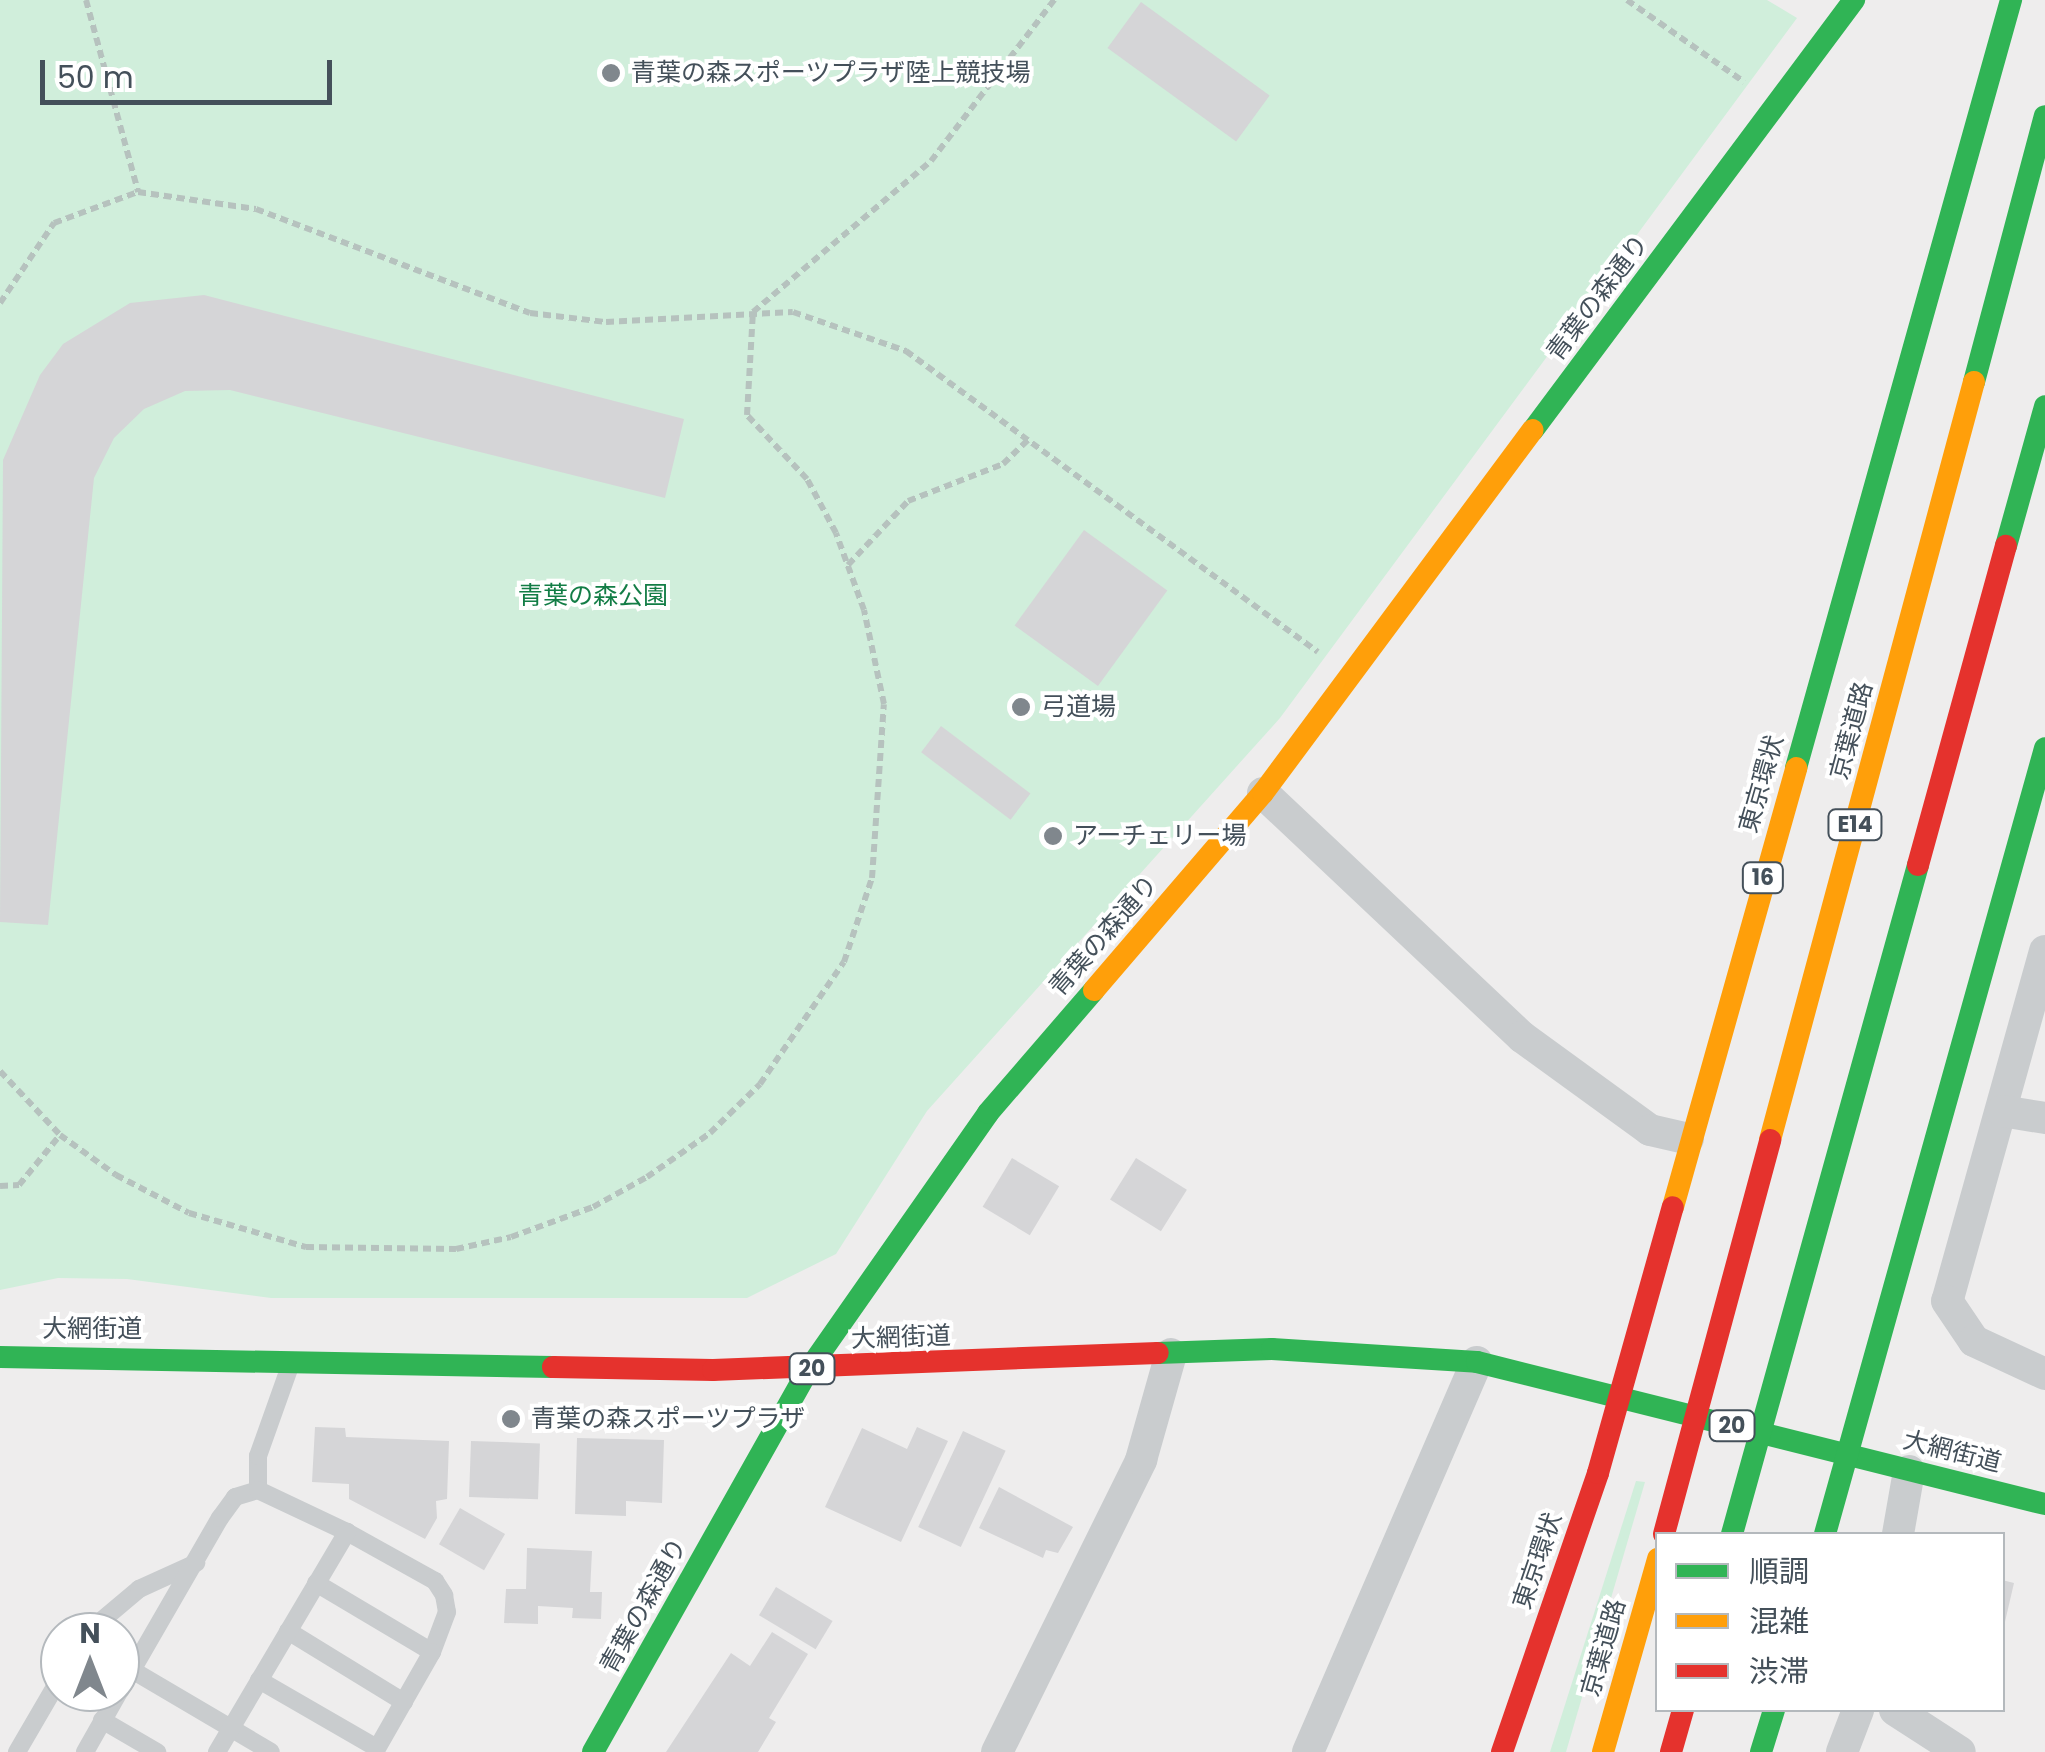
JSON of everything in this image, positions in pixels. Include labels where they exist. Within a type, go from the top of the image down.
[{"type":"main road","name":"青葉の森通り","points":[[593,1752],[809,1369],[988,1113],[1264,793],[1854,0]]},
{"type":"main road","name":"東京環状","points":[[1502,1752],[1618,1398],[2010,0]]},
{"type":"main road","name":"京葉道路","points":[[1665,1532],[2045,116]]},
{"type":"main road","points":[[1733,1532],[2045,406]]},
{"type":"main road","points":[[1826,1532],[2045,748]]},
{"type":"main road","name":"大網街道","points":[[0,1357],[809,1369],[1272,1350],[1477,1362],[1618,1398]]},
{"type":"main road","name":"20","points":[[1618,1398],[1846,1454]]},
{"type":"main road","name":"大網街道","points":[[1846,1454],[2045,1504]]},
{"type":"main road","name":"京葉道路","points":[[1603,1752],[1655,1569]]},
{"type":"main road","points":[[1671,1752],[1682,1712]]},
{"type":"main road","points":[[1761,1752],[1773,1712]]},
{"type":"street","points":[[1264,793],[1522,1037],[1650,1130],[1688,1139]]},
{"type":"street","points":[[2045,952],[2036,1020],[2002,1111],[1947,1300],[1974,1341],[2045,1374]]},
{"type":"street","points":[[2002,1111],[2045,1118]]},
{"type":"street","points":[[996,1752],[1141,1460],[1171,1354]]},
{"type":"street","points":[[1308,1752],[1477,1362]]},
{"type":"street","points":[[1898,1532],[1909,1471]]},
{"type":"street","points":[[1842,1752],[1857,1712]]},
{"type":"street","points":[[1897,1712],[1960,1752]]},
{"type":"lane","points":[[258,1490],[258,1456],[292,1360]]},
{"type":"lane","points":[[140,1656],[236,1497],[258,1490],[347,1532],[434,1582],[444,1594],[447,1612],[432,1652],[376,1750],[260,1680]]},
{"type":"lane","points":[[217,1752],[347,1532]]},
{"type":"lane","points":[[111,1612],[138,1589],[196,1562]]},
{"type":"lane","points":[[316,1583],[432,1652]]},
{"type":"lane","points":[[288,1631],[404,1702]]},
{"type":"lane","points":[[140,1675],[271,1752]]},
{"type":"lane","points":[[17,1752],[40,1712]]},
{"type":"lane","points":[[85,1752],[107,1712]]},
{"type":"lane","points":[[102,1720],[157,1752]]},
{"type":"path","points":[[86,0],[138,192]]},
{"type":"path","points":[[0,1071],[60,1135],[116,1176],[188,1213],[253,1235],[306,1247],[456,1249],[593,1207],[710,1133],[760,1084],[804,1027],[844,962],[872,878],[884,704],[848,565],[807,479],[746,415],[754,312],[931,161],[1054,0]]},
{"type":"path","points":[[1627,0],[1753,89]]},
{"type":"path","points":[[0,304],[54,222],[138,192],[256,210],[530,313],[606,322],[794,312],[906,351],[1030,438],[1327,659]]},
{"type":"path","points":[[848,565],[908,501],[1002,464],[1030,438]]},
{"type":"path","points":[[0,1186],[19,1184],[60,1135]]},
{"type":"green space","name":"青葉の森公園","points":[[0,0],[1767,0],[1797,18],[1280,718],[927,1111],[836,1254],[747,1298],[271,1298],[127,1279],[58,1278],[0,1290]]},
{"type":"green space","points":[[1636,1481],[1645,1482],[1566,1752],[1550,1752]]},
{"type":"building","points":[[1141,2],[1270,95],[1236,142],[1107,48]]},
{"type":"building","points":[[204,295],[684,419],[665,498],[230,390],[185,391],[144,409],[114,438],[94,478],[48,925],[0,922],[3,460],[40,375],[63,344],[130,303]]},
{"type":"building","points":[[1084,530],[1167,591],[1098,686],[1015,625]]},
{"type":"building","points":[[941,726],[1030,793],[1011,820],[921,752]]},
{"type":"building","points":[[1012,1158],[1059,1186],[1030,1235],[983,1207]]},
{"type":"building","points":[[1136,1158],[1187,1190],[1161,1231],[1110,1200]]},
{"type":"building","points":[[315,1427],[345,1428],[346,1437],[449,1441],[447,1499],[436,1501],[437,1518],[425,1539],[349,1499],[349,1484],[312,1482]]},
{"type":"building","points":[[917,1427],[948,1441],[901,1542],[825,1507],[862,1428],[907,1449]]},
{"type":"building","points":[[963,1431],[1006,1451],[961,1547],[918,1527]]},
{"type":"building","points":[[577,1438],[664,1440],[662,1503],[626,1501],[626,1516],[575,1514]]},
{"type":"building","points":[[471,1441],[540,1443],[538,1499],[469,1497]]},
{"type":"building","points":[[999,1487],[1073,1527],[1058,1553],[1046,1550],[1043,1558],[979,1528]]},
{"type":"building","points":[[460,1508],[505,1534],[484,1570],[439,1544]]},
{"type":"building","points":[[527,1548],[592,1551],[590,1592],[602,1592],[601,1619],[572,1618],[573,1608],[538,1606],[538,1624],[504,1623],[506,1589],[526,1589]]},
{"type":"building","points":[[2005,1581],[2014,1583],[2005,1622]]},
{"type":"building","points":[[776,1587],[833,1621],[816,1649],[759,1615]]},
{"type":"building","points":[[772,1632],[808,1654],[769,1718],[776,1722],[758,1752],[666,1752],[731,1653],[750,1666]]},
{"type":"traffic: fast","points":[[1533,430],[1854,0]]},
{"type":"traffic: fast","points":[[1796,768],[2011,0]]},
{"type":"traffic: fast","points":[[1974,382],[2045,116]]},
{"type":"traffic: fast","points":[[2006,546],[2045,406]]},
{"type":"traffic: fast","points":[[1826,1532],[2045,748]]},
{"type":"traffic: fast","points":[[1733,1532],[1918,865]]},
{"type":"traffic: fast","points":[[593,1752],[809,1369],[988,1113],[1094,990]]},
{"type":"traffic: fast","points":[[1158,1353],[1272,1349],[1477,1362],[2045,1504]]},
{"type":"traffic: fast","points":[[0,1357],[553,1367]]},
{"type":"traffic: fast","points":[[1761,1752],[1773,1712]]},
{"type":"traffic: slow","points":[[1770,1140],[1974,382]]},
{"type":"traffic: slow","points":[[1094,990],[1263,793],[1533,430]]},
{"type":"traffic: slow","points":[[1673,1207],[1796,768]]},
{"type":"traffic: slow","points":[[1603,1752],[1655,1570]]},
{"type":"traffic: jam","points":[[1918,865],[2006,546]]},
{"type":"traffic: jam","points":[[1665,1532],[1770,1140]]},
{"type":"traffic: jam","points":[[1502,1752],[1598,1473],[1673,1207]]},
{"type":"traffic: jam","points":[[553,1367],[713,1370],[1158,1353]]},
{"type":"traffic: jam","points":[[1671,1752],[1682,1712]]},
{"type":"place","name":"青葉の森スポーツプラザ陸上競技場","points":[[611,73]]},
{"type":"place","name":"弓道場","points":[[1021,707]]},
{"type":"place","name":"アーチェリー場","points":[[1053,836]]},
{"type":"place","name":"青葉の森スポーツプラザ","points":[[511,1419]]}]
